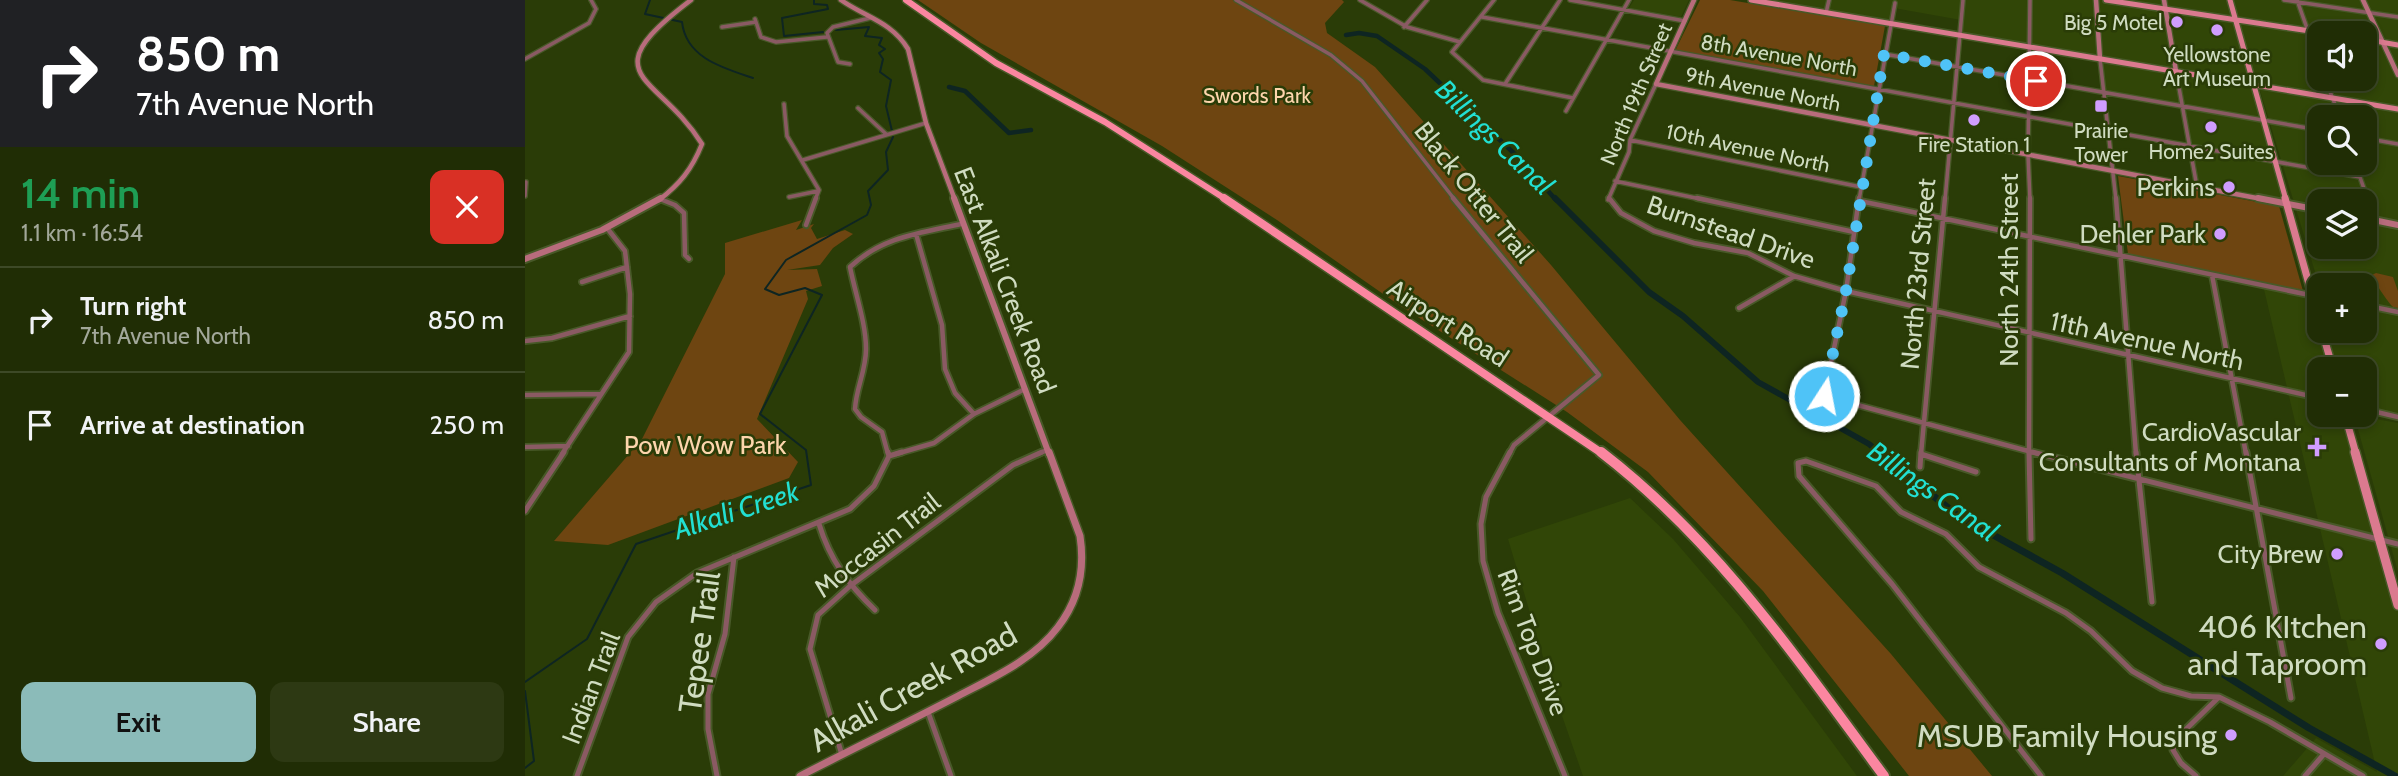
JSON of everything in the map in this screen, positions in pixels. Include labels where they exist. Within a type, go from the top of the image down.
[{"type":"highway","name":"Airport Road","points":[[905,0],[996,63],[1130,135],[1548,415],[1635,478],[1697,538],[1772,626],[1884,776]]},
{"type":"main road","points":[[1751,0],[2398,109]]},
{"type":"main road","points":[[2106,0],[2307,31]]},
{"type":"main road","points":[[2230,0],[2308,273]]},
{"type":"main road","points":[[2377,41],[2398,45]]},
{"type":"main road","points":[[2348,427],[2398,606]]},
{"type":"street","points":[[525,59],[589,23],[596,9],[591,0]]},
{"type":"street","points":[[525,259],[606,227],[660,199],[692,171],[700,158],[702,144],[694,131],[645,82],[638,71],[636,57],[639,49],[663,22],[691,0]]},
{"type":"street","name":"East Alkali Creek Road","points":[[841,0],[894,30],[902,41],[918,77],[926,123],[1084,554],[1081,581],[1073,604]]},
{"type":"street","name":"Black Otter Trail","points":[[1236,0],[1331,54],[1362,81],[1495,253],[1599,375],[1548,415]]},
{"type":"street","points":[[1360,0],[1404,27],[1427,36],[1460,42]]},
{"type":"street","points":[[1404,27],[1427,0]]},
{"type":"street","points":[[1494,0],[1452,52],[1483,79],[1573,98]]},
{"type":"street","points":[[1505,85],[1560,0]]},
{"type":"street","points":[[1570,0],[1685,21]]},
{"type":"street","points":[[1566,111],[1629,0]]},
{"type":"street","name":"North 19th Street","points":[[1608,201],[1629,152],[1630,140],[1694,0]]},
{"type":"street","points":[[1826,13],[1829,0]]},
{"type":"street","name":"North 23rd Street","points":[[1920,467],[1963,0]]},
{"type":"street","name":"North 24th Street","points":[[2030,0],[2028,155],[2032,237],[2029,334],[2031,539]]},
{"type":"street","points":[[2096,0],[2107,130],[2122,257],[2138,477],[2152,602]]},
{"type":"street","points":[[2164,0],[2197,188]]},
{"type":"street","points":[[2284,0],[2398,17]]},
{"type":"street","points":[[2363,0],[2398,75]]},
{"type":"street","points":[[2297,1],[2307,31]]},
{"type":"street","points":[[1895,3],[1861,187],[1846,291],[1824,396],[1924,425],[2398,544]]},
{"type":"street","name":"8th Avenue North","points":[[1482,17],[2360,177]]},
{"type":"street","points":[[827,37],[833,27],[870,18]]},
{"type":"street","points":[[722,27],[755,20],[761,37],[770,41],[827,37]]},
{"type":"street","points":[[827,37],[838,62],[850,64]]},
{"type":"street","points":[[1884,54],[2307,128]]},
{"type":"street","name":"9th Avenue North","points":[[1655,84],[2307,208]]},
{"type":"street","points":[[2330,91],[2336,105]]},
{"type":"street","points":[[784,104],[787,136],[819,191],[806,225]]},
{"type":"street","points":[[858,108],[887,134]]},
{"type":"street","points":[[803,160],[926,123]]},
{"type":"street","name":"10th Avenue North","points":[[1630,140],[1861,187]]},
{"type":"street","points":[[2377,140],[2398,144]]},
{"type":"street","points":[[2360,177],[2364,189]]},
{"type":"street","points":[[1615,181],[1854,232]]},
{"type":"street","points":[[525,196],[526,182]]},
{"type":"street","points":[[789,197],[819,191]]},
{"type":"street","points":[[660,199],[683,211],[686,223],[685,255],[689,259]]},
{"type":"street","name":"Burnstead Drive","points":[[1608,201],[1621,213],[1654,231],[1694,243],[1748,253],[1794,276],[1846,291]]},
{"type":"street","points":[[1860,201],[2307,294]]},
{"type":"street","points":[[2377,221],[2398,225]]},
{"type":"street","points":[[961,223],[877,244],[863,251],[850,267],[866,346],[864,376],[856,393],[855,409],[860,417],[882,432],[889,456],[935,443],[974,414],[1025,389]]},
{"type":"street","points":[[525,511],[629,352],[630,316],[625,251],[619,240],[606,227]]},
{"type":"street","points":[[916,234],[942,325],[945,369],[955,393],[974,414]]},
{"type":"street","points":[[582,282],[627,267]]},
{"type":"street","points":[[2212,275],[2235,380],[2254,507],[2291,698]]},
{"type":"street","points":[[1739,308],[1794,276]]},
{"type":"street","name":"11th Avenue North","points":[[1846,291],[2307,395]]},
{"type":"street","points":[[2377,308],[2398,312]]},
{"type":"street","points":[[525,341],[552,338],[630,316]]},
{"type":"street","points":[[525,394],[602,394]]},
{"type":"street","points":[[2377,412],[2398,417]]},
{"type":"street","name":"Rim Top Drive","points":[[1548,415],[1514,445],[1486,497],[1481,524],[1483,561],[1497,613],[1565,776]]},
{"type":"street","points":[[525,447],[568,446]]},
{"type":"street","name":"Moccasin Trail","points":[[842,755],[810,649],[818,615],[850,586],[1013,465],[1047,450]]},
{"type":"street","points":[[1921,454],[1976,472]]},
{"type":"street","name":"Indian Trail","points":[[577,776],[628,637],[656,602],[697,573],[851,509],[874,486],[889,456]]},
{"type":"street","points":[[2041,776],[1892,584],[1800,475],[1798,463],[1806,461],[1876,486],[1901,512],[1946,534],[1979,567],[2066,613],[2091,631],[2131,671],[2191,696],[2219,697],[2270,722],[2363,776]]},
{"type":"street","points":[[819,524],[827,554],[850,586],[874,610]]},
{"type":"street","name":"Tepee Trail","points":[[717,776],[708,729],[708,694],[726,634],[734,556]]},
{"type":"street","name":"Alkali Creek Road","points":[[800,776],[1005,671],[1049,638],[1073,604]]},
{"type":"street","points":[[2196,776],[2181,763],[2173,750],[2176,739],[2219,697]]},
{"type":"street","points":[[928,712],[951,776]]},
{"type":"street","points":[[2305,776],[2324,754]]},
{"type":"shaded area","points":[[1634,0],[1689,0],[1681,17],[1629,8]]},
{"type":"shaded area","points":[[1753,0],[2031,0],[2032,17],[2032,0],[2398,0],[2398,417],[2377,412],[2377,357],[2307,357],[2307,427],[2348,427],[2398,606],[2398,776],[2283,776],[2316,738],[2377,772],[2263,285],[2307,294],[2307,343],[2377,343],[2377,273],[2315,273],[2311,259],[2377,259],[2377,189],[2307,189],[2307,245],[2259,87],[2254,85],[2287,204],[2197,188],[2182,107],[2105,93],[2103,62],[1959,39],[1961,20],[1894,8],[1890,24]]},
{"type":"shaded area","points":[[2377,419],[2398,423],[2398,572],[2357,427],[2377,427]]},
{"type":"shaded area","points":[[1630,498],[1673,539],[1740,617],[1857,776],[1583,776],[1552,687],[1508,539]]},
{"type":"green space","name":"Swords Park","points":[[918,0],[1342,0],[1344,2],[1325,23],[1327,33],[1375,67],[1551,265],[1680,420],[1891,654],[1992,776],[1909,776],[1763,591],[1648,472],[1567,412],[1399,305],[1277,220],[1162,146],[981,43]]},
{"type":"green space","points":[[1700,0],[1730,0],[1885,26],[1874,86],[1675,51]]},
{"type":"green space","points":[[2118,176],[2279,206],[2303,291],[2128,254]]},
{"type":"green space","name":"Pow Wow Park","points":[[802,220],[796,230],[814,224],[811,228],[817,239],[845,230],[853,234],[833,248],[820,265],[787,270],[817,269],[822,286],[806,291],[808,299],[757,419],[798,462],[789,478],[608,545],[554,541],[642,439],[725,274],[725,243]]},
{"type":"green space","points":[[2377,273],[2393,277],[2398,291],[2398,308],[2393,307],[2378,287]]},
{"type":"waterway","name":"Billings Canal","points":[[650,0],[645,14],[682,22],[685,34],[698,53],[718,65],[753,78]]},
{"type":"waterway","name":"Alkali Creek","points":[[814,0],[814,4],[827,5],[828,9],[782,18],[784,36],[823,32]]},
{"type":"waterway","name":"Alkali Creek","points":[[836,30],[869,27],[865,36],[882,38],[879,45],[885,49],[879,53],[883,59],[880,72],[891,80],[886,106],[892,131]]},
{"type":"waterway","name":"Billings Canal","points":[[1346,35],[1359,33],[1377,36],[1425,69],[1520,159],[1556,200]]},
{"type":"waterway","name":"Billings Canal","points":[[949,87],[965,91],[1009,133],[1031,130]]},
{"type":"waterway","name":"Alkali Creek","points":[[525,682],[587,639],[636,544],[811,485],[806,450],[760,414],[822,295],[805,288],[779,295],[765,289],[786,260],[867,215],[871,205],[868,191],[888,170],[886,152],[893,137]]},
{"type":"waterway","name":"Billings Canal","points":[[1555,198],[1649,292],[1683,316],[1758,382],[1869,444],[1881,454]]},
{"type":"waterway","name":"Billings Canal","points":[[1879,452],[1957,515],[2062,573],[2309,728],[2395,776]]},
{"type":"waterway","name":"Alkali Creek","points":[[525,691],[534,761],[525,768]]},
{"type":"place","name":"Big 5 Motel","points":[[2177,22]]},
{"type":"place","name":"Yellowstone Art Museum","points":[[2217,30]]},
{"type":"place","name":"Prairie Tower","points":[[2101,106]]},
{"type":"place","name":"Fire Station 1","points":[[1974,120]]},
{"type":"place","name":"Home2 Suites","points":[[2211,127]]},
{"type":"place","name":"Perkins","points":[[2229,187]]},
{"type":"place","name":"Dehler Park","points":[[2220,234]]},
{"type":"place","name":"CardioVascular Consultants of Montana","points":[[2317,447]]},
{"type":"place","name":"City Brew","points":[[2337,554]]},
{"type":"place","name":"406 KItchen and Taproom","points":[[2381,644]]},
{"type":"place","name":"MSUB Family Housing","points":[[2231,735]]},
{"type":"route","points":[[1824,396],[1846,291],[1884,54],[2036,81]]}]
